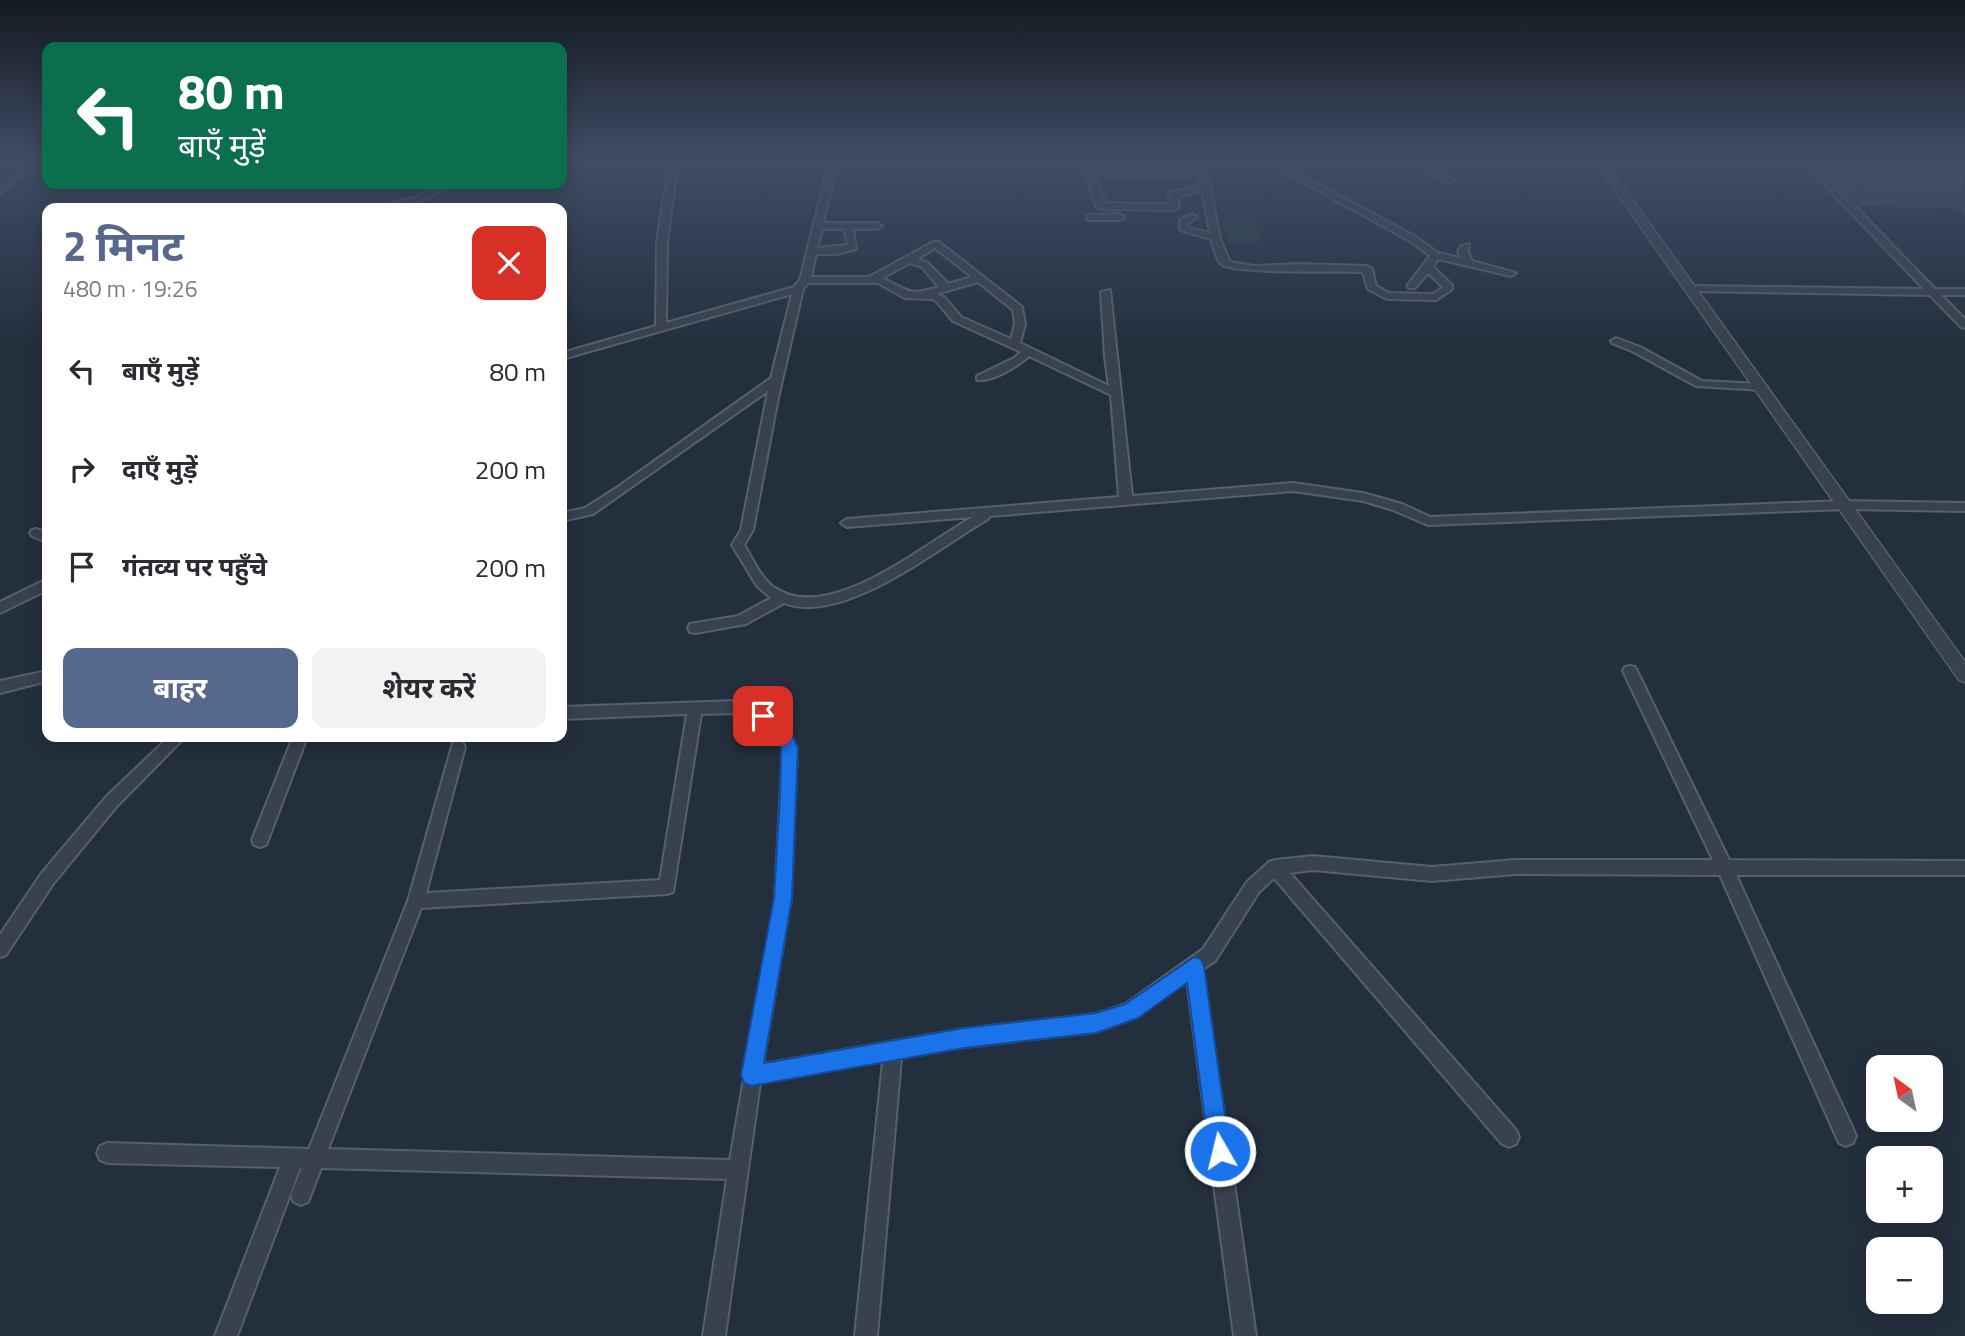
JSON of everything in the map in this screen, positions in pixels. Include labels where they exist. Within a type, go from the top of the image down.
[{"type":"street","points":[[661,328],[662,242],[665,221]]},
{"type":"street","points":[[819,221],[776,380],[747,530],[738,545],[755,574],[772,593],[797,603],[858,593],[955,530],[993,512]]},
{"type":"street","points":[[1184,221],[1185,230],[1215,237]]},
{"type":"street","points":[[1210,221],[1226,264],[1233,267],[1254,270],[1299,267],[1367,269],[1371,287],[1387,296],[1436,297],[1449,287],[1428,267]]},
{"type":"street","points":[[1380,221],[1435,255],[1511,272]]},
{"type":"street","points":[[1644,221],[1965,675]]},
{"type":"street","points":[[1864,221],[1965,325]]},
{"type":"street","points":[[818,226],[877,226]]},
{"type":"street","points":[[812,251],[837,251],[853,247],[848,226]]},
{"type":"street","points":[[872,280],[936,244],[1018,309],[1020,324],[1015,343]]},
{"type":"street","points":[[1466,246],[1463,252],[1469,264]]},
{"type":"street","points":[[1412,286],[1435,255]]},
{"type":"street","points":[[909,259],[925,265],[946,288]]},
{"type":"street","points":[[567,355],[801,285],[880,280],[909,296],[979,278]]},
{"type":"street","points":[[1693,289],[1965,292]]},
{"type":"street","points":[[1106,292],[1110,357],[1126,502]]},
{"type":"street","points":[[921,295],[940,299],[957,319],[1015,343],[1116,393]]},
{"type":"street","points":[[1616,341],[1700,384],[1762,387]]},
{"type":"street","points":[[981,378],[1018,360],[1028,351]]},
{"type":"street","points":[[567,516],[589,511],[622,490],[776,380]]},
{"type":"street","points":[[846,523],[1305,488],[1380,503],[1413,513],[1428,521],[1845,505],[1965,508]]},
{"type":"street","points":[[0,608],[42,587]]},
{"type":"street","points":[[695,628],[741,620],[784,597]]},
{"type":"street","points":[[1629,671],[1724,868],[1846,1136]]},
{"type":"street","points":[[0,687],[42,677]]},
{"type":"street","points":[[567,713],[736,707],[763,716],[781,728],[790,748],[783,898],[751,1075],[714,1336]]},
{"type":"street","points":[[416,901],[667,887],[695,708]]},
{"type":"street","points":[[0,950],[47,878],[95,821],[173,742]]},
{"type":"street","points":[[260,840],[298,742]]},
{"type":"street","points":[[302,1195],[416,901],[458,747]]},
{"type":"street","points":[[751,1075],[964,1038],[1096,1023],[1131,1012],[1209,955],[1253,887],[1275,867],[1312,863],[1432,874],[1515,867],[1965,868]]},
{"type":"street","points":[[1275,867],[1509,1138]]},
{"type":"street","points":[[1194,966],[1245,1336]]},
{"type":"street","points":[[866,1336],[893,1050]]},
{"type":"street","points":[[107,1153],[738,1170]]},
{"type":"street","points":[[226,1336],[294,1157]]},
{"type":"green space","points":[[1222,221],[1255,221],[1262,241],[1229,242]]},
{"type":"route","points":[[763,716],[781,728],[790,748],[789,794],[783,898],[751,1075],[964,1038],[1096,1023],[1131,1012],[1194,966],[1220,1151]]}]
